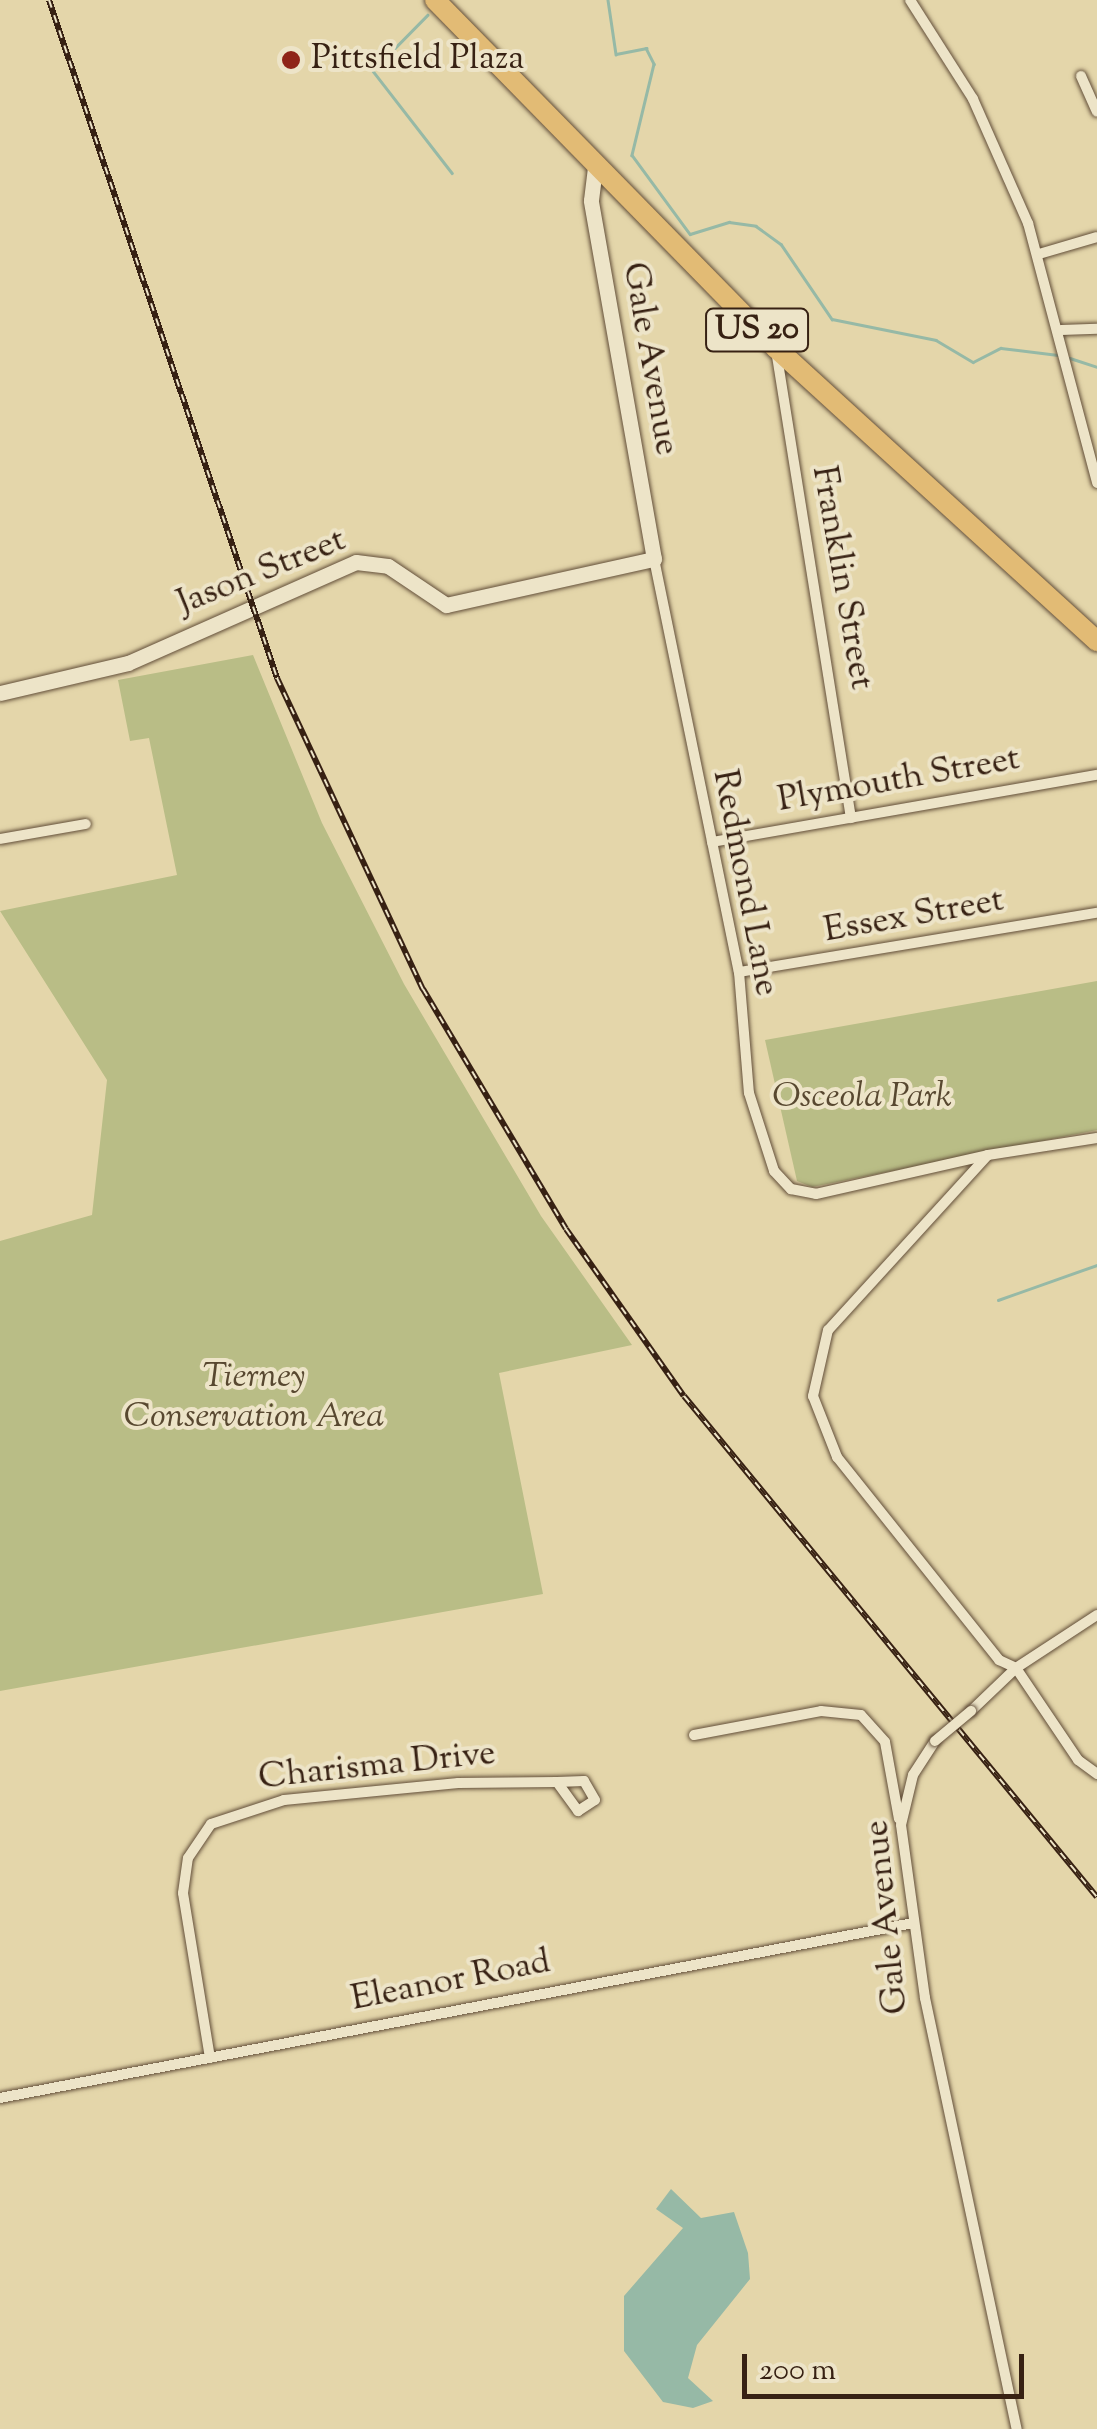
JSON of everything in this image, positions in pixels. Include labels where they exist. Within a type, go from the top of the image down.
[{"type":"highway","name":"US 20","points":[[435,0],[594,169],[776,348],[1097,641]]},
{"type":"street","points":[[910,0],[973,99],[1039,254],[1097,483]]},
{"type":"street","points":[[1081,76],[1097,112]]},
{"type":"street","name":"Gale Avenue","points":[[594,169],[591,200],[654,559]]},
{"type":"street","points":[[1039,254],[1097,237]]},
{"type":"street","points":[[1061,330],[1097,329]]},
{"type":"street","name":"Franklin Street","points":[[776,348],[852,818]]},
{"type":"street","name":"Jason Street","points":[[0,693],[128,663],[356,562],[388,566],[446,605],[654,559]]},
{"type":"street","name":"Redmond Lane","points":[[654,559],[739,972],[749,1093],[768,1159],[790,1190],[821,1194],[988,1155],[1097,1138]]},
{"type":"street","name":"Plymouth Street","points":[[712,842],[1097,776]]},
{"type":"street","points":[[0,839],[86,824]]},
{"type":"street","name":"Essex Street","points":[[739,972],[1097,913]]},
{"type":"street","points":[[988,1155],[828,1330],[812,1386],[826,1439],[999,1660],[1016,1668],[1078,1760],[1097,1774]]},
{"type":"street","name":"Gale Avenue","points":[[1017,2429],[912,1923],[901,1825],[913,1775],[934,1742],[1016,1668],[1097,1615]]},
{"type":"street","points":[[694,1734],[822,1712],[861,1715],[885,1742],[901,1825]]},
{"type":"street","name":"Charisma Drive","points":[[210,2058],[183,1885],[192,1849],[212,1824],[284,1800],[558,1782]]},
{"type":"street","name":"Eleanor Road","points":[[0,2098],[912,1923]]},
{"type":"green space","name":"Tierney Conservation Area","points":[[253,655],[322,823],[404,984],[541,1216],[632,1345],[499,1373],[543,1594],[0,1691],[0,1241],[92,1215],[107,1080],[0,911],[177,875],[149,738],[130,741],[118,680]]},
{"type":"green space","name":"Osceola Park","points":[[1097,981],[1097,1130],[812,1187],[797,1181],[765,1040]]},
{"type":"shaded area","points":[[671,2189],[701,2218],[734,2212],[748,2253],[750,2279],[697,2345],[688,2378],[713,2401],[693,2408],[663,2402],[624,2351],[624,2296],[683,2228],[656,2209]]},
{"type":"waterway","points":[[608,0],[616,54],[646,48],[654,64],[632,155],[690,234],[729,222],[756,226],[781,244],[832,319],[936,340],[973,362],[1001,348],[1058,355]]},
{"type":"waterway","points":[[428,15],[373,71],[452,173]]},
{"type":"waterway","points":[[1070,358],[1097,367]]},
{"type":"waterway","points":[[998,1300],[1097,1265]]},
{"type":"railway","points":[[49,0],[277,678],[423,989],[566,1229],[684,1396],[1097,1897]]},
{"type":"place","name":"Pittsfield Plaza","points":[[291,60]]}]
